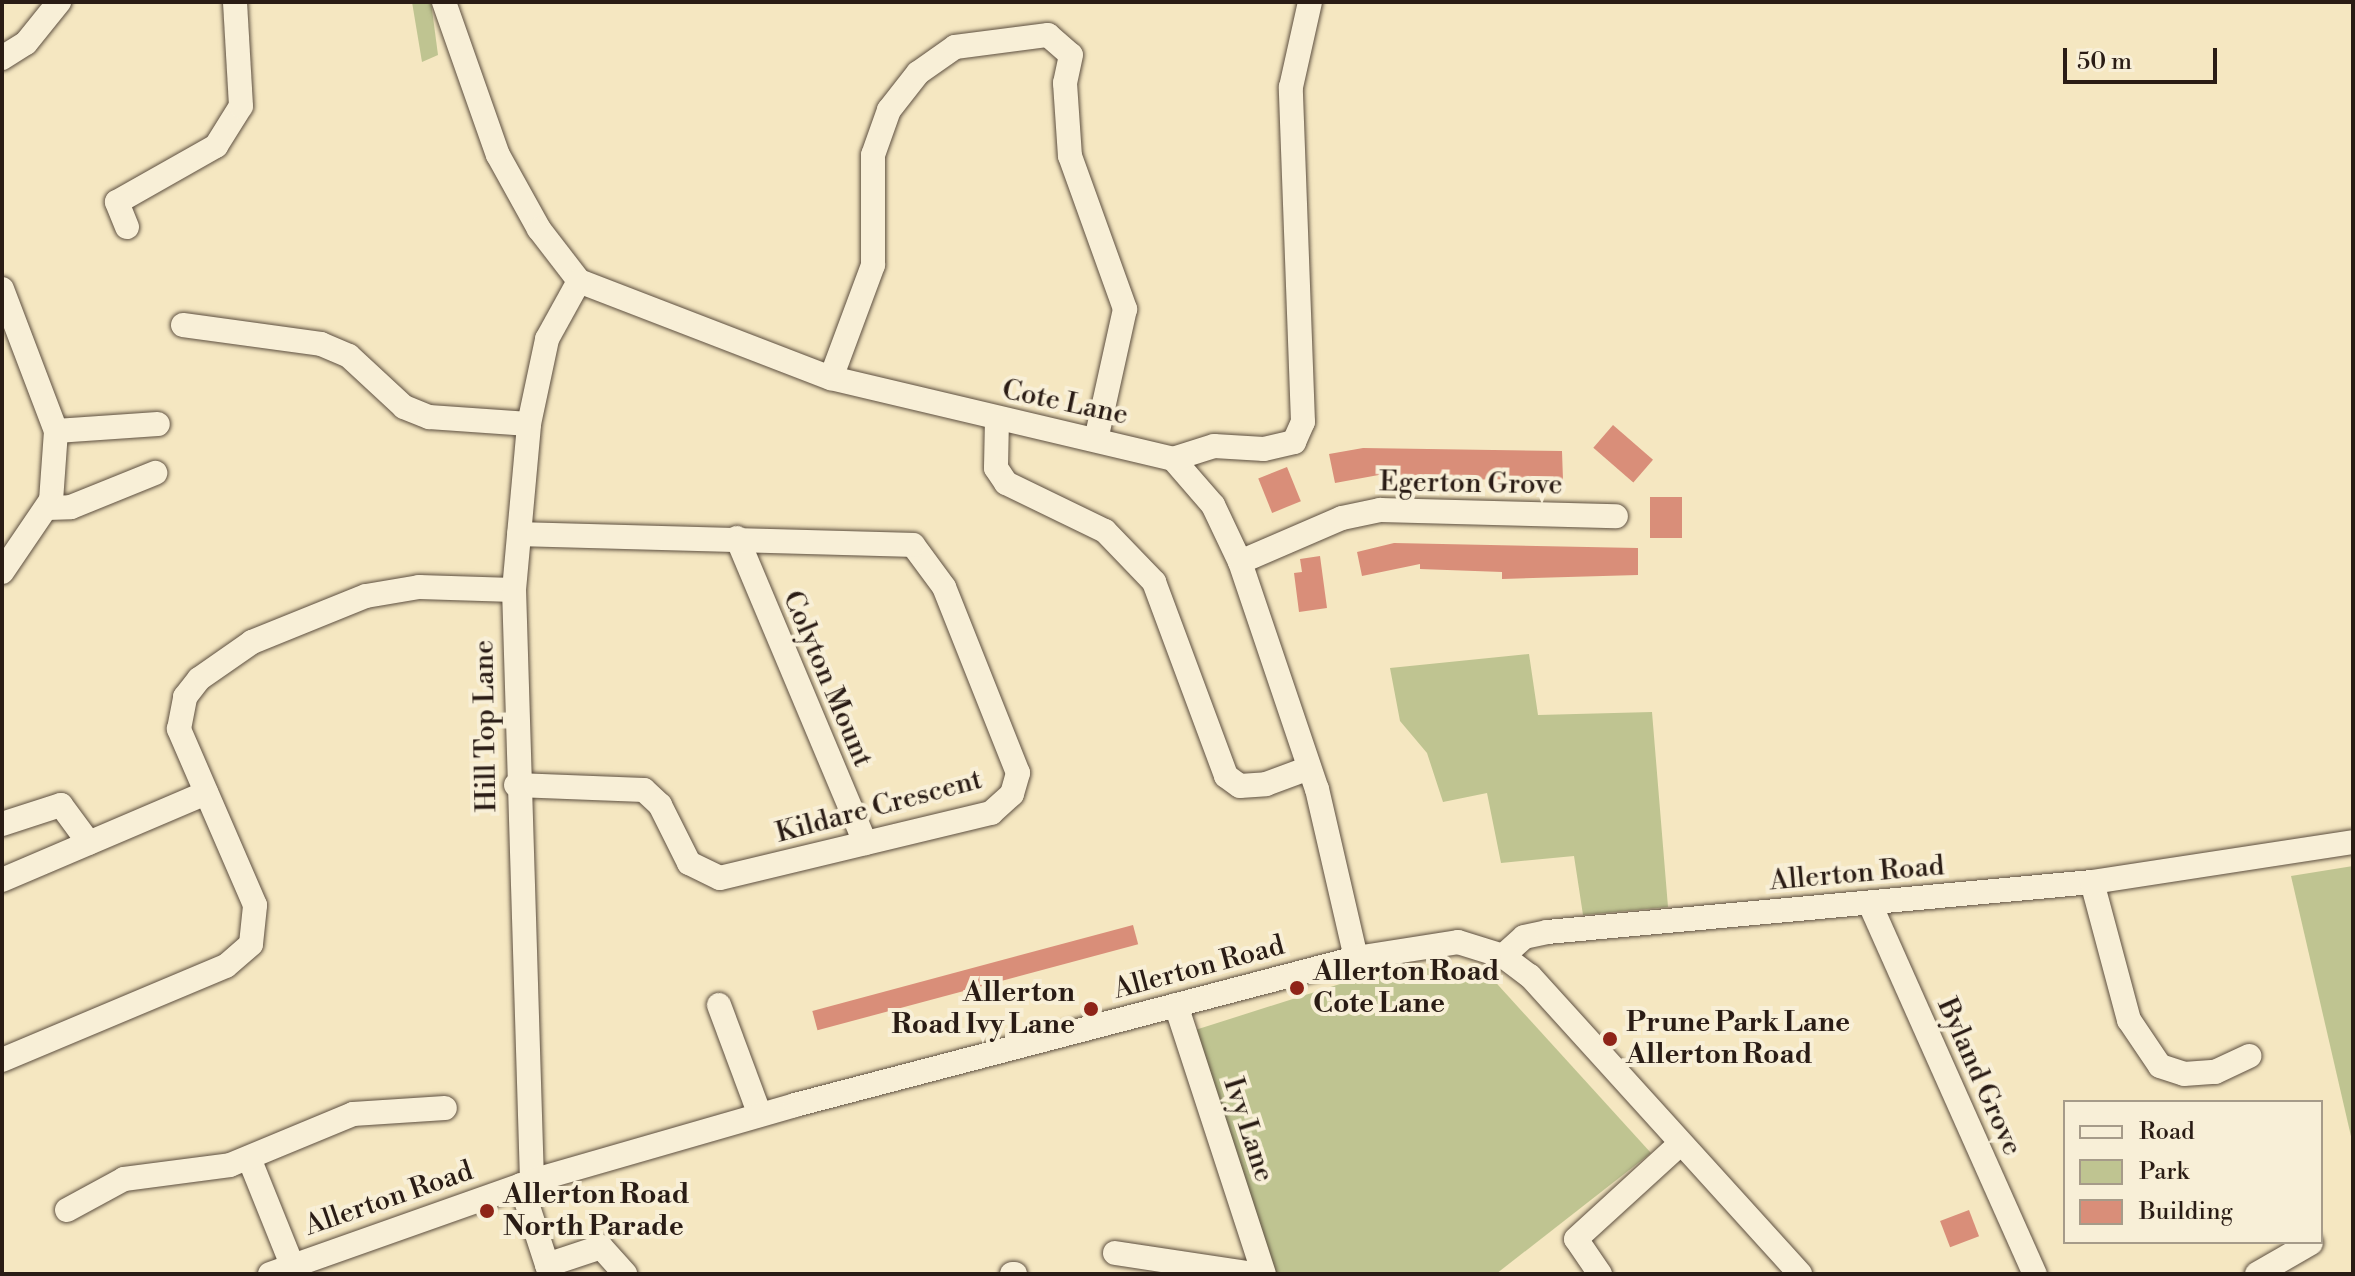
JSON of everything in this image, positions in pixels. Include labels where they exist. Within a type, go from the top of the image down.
[{"type":"street","points":[[2,58],[26,43],[59,2]]},
{"type":"street","points":[[127,227],[117,202],[216,146],[241,106],[235,2]]},
{"type":"street","points":[[444,2],[498,155],[539,229],[579,281]]},
{"type":"street","points":[[1310,2],[1291,87],[1303,422],[1294,442],[1264,449],[1214,446],[1173,459],[1213,505],[1240,562],[1309,768],[1356,958]]},
{"type":"street","points":[[831,378],[873,265],[873,155],[889,110],[918,73],[955,47],[1048,35],[1071,55],[1065,83],[1070,156],[1125,309],[1096,440]]},
{"type":"street","name":"Cote Lane","points":[[579,281],[831,378],[1173,459]]},
{"type":"street","name":"Hill Top Lane","points":[[548,1270],[527,1183],[514,590],[529,424],[547,339],[579,281]]},
{"type":"street","points":[[2,289],[11,335],[56,431],[47,508],[2,572]]},
{"type":"street","points":[[183,325],[321,344],[349,356],[404,407],[429,417],[529,424]]},
{"type":"street","points":[[997,419],[996,468],[1006,483],[1105,531],[1154,582],[1226,776],[1240,786],[1266,784],[1309,768]]},
{"type":"street","points":[[56,431],[158,424]]},
{"type":"street","points":[[47,508],[71,507],[155,473]]},
{"type":"street","name":"Egerton Grove","points":[[1240,562],[1342,518],[1380,510],[1616,516]]},
{"type":"street","name":"Kildare Crescent","points":[[516,785],[644,790],[660,805],[689,863],[711,877],[991,813],[1016,783],[1017,761],[930,558],[907,543],[519,534]]},
{"type":"street","name":"Colyton Mount","points":[[737,538],[865,843]]},
{"type":"street","points":[[2,1060],[244,954],[255,934],[255,905],[179,729],[181,707],[199,679],[252,642],[366,596],[419,587],[514,590]]},
{"type":"street","points":[[2,880],[206,793]]},
{"type":"street","points":[[2,824],[61,805],[89,843]]},
{"type":"street","name":"Allerton Road","points":[[281,1269],[527,1183],[760,1115],[1356,958],[1458,942],[1503,956],[1524,937],[1547,932],[2092,882],[2353,842]]},
{"type":"street","points":[[2092,882],[2129,1020],[2160,1066],[2215,1072],[2249,1056]]},
{"type":"street","name":"Byland Grove","points":[[1870,904],[2035,1274]]},
{"type":"street","points":[[1503,956],[1530,976],[1800,1274]]},
{"type":"street","points":[[719,1005],[760,1115]]},
{"type":"street","name":"Ivy Lane","points":[[1176,1005],[1264,1274]]},
{"type":"street","points":[[67,1210],[128,1177],[249,1158],[353,1114],[445,1108]]},
{"type":"street","points":[[1600,1274],[1576,1239],[1680,1144]]},
{"type":"street","points":[[249,1158],[281,1269]]},
{"type":"street","points":[[2257,1274],[2309,1244]]},
{"type":"street","points":[[548,1270],[601,1247],[625,1274]]},
{"type":"street","points":[[1115,1253],[1254,1274]]},
{"type":"green space","points":[[412,2],[431,2],[438,55],[422,62]]},
{"type":"green space","points":[[1529,654],[1538,715],[1652,712],[1668,907],[1583,915],[1574,856],[1501,863],[1487,793],[1443,802],[1427,753],[1400,721],[1390,668]]},
{"type":"green space","points":[[2353,866],[2353,1145],[2291,876]]},
{"type":"green space","points":[[1446,966],[1489,975],[1651,1153],[1496,1274],[1273,1274],[1192,1031],[1362,977]]},
{"type":"building","points":[[1613,425],[1653,460],[1633,482],[1593,448]]},
{"type":"building","points":[[1363,448],[1562,451],[1563,480],[1395,479],[1395,472],[1335,483],[1329,454]]},
{"type":"building","points":[[1287,467],[1301,501],[1272,513],[1258,479]]},
{"type":"building","points":[[1650,497],[1682,497],[1682,538],[1650,538]]},
{"type":"building","points":[[1394,543],[1638,548],[1638,575],[1502,579],[1502,572],[1420,569],[1420,564],[1362,576],[1357,552]]},
{"type":"building","points":[[1320,556],[1327,608],[1299,612],[1294,573],[1302,572],[1300,559]]},
{"type":"building","points":[[1133,925],[1138,944],[817,1030],[812,1011]]},
{"type":"building","points":[[1969,1210],[1979,1236],[1950,1247],[1940,1221]]},
{"type":"place","name":"Allerton Road Cote Lane","points":[[1297,988]]},
{"type":"place","name":"Allerton Road Ivy Lane","points":[[1091,1009]]},
{"type":"place","name":"Prune Park Lane Allerton Road","points":[[1610,1039]]},
{"type":"place","name":"Allerton Road North Parade","points":[[487,1211]]}]
